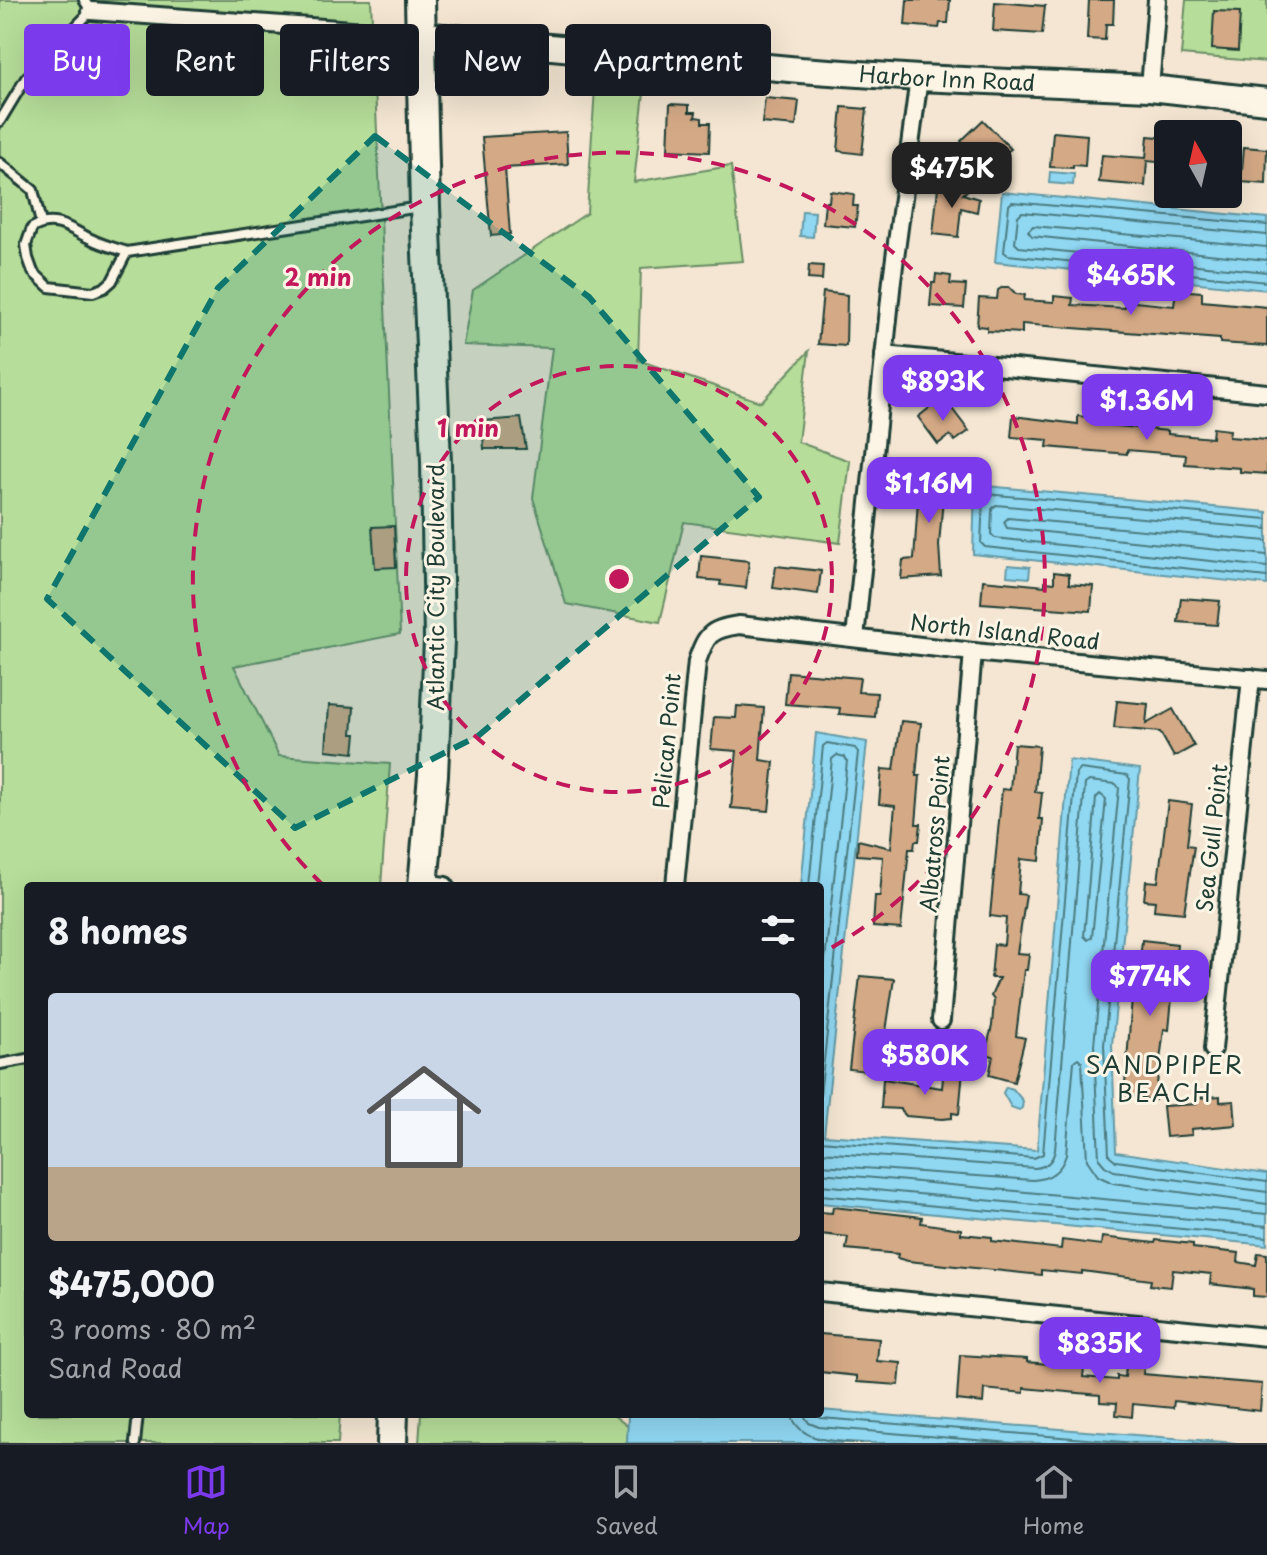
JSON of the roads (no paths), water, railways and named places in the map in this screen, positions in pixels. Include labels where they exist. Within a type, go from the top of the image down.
[{"type":"highway","name":"Atlantic City Boulevard","points":[[420,0],[439,640],[430,882]]},
{"type":"highway","points":[[392,1443],[393,1418]]},
{"type":"main road","name":"Harbor Inn Road","points":[[421,35],[919,78],[1150,88],[1267,101]]},
{"type":"street","points":[[1150,88],[1157,0]]},
{"type":"street","name":"Harbor Inn Road","points":[[88,6],[149,15],[421,35]]},
{"type":"street","points":[[855,638],[884,355],[919,78]]},
{"type":"street","points":[[884,355],[1267,393]]},
{"type":"street","name":"North Island Road","points":[[739,625],[973,652],[1259,679]]},
{"type":"street","name":"Pelican Point","points":[[675,882],[697,661],[705,638],[720,627],[739,625]]},
{"type":"street","name":"Albatross Point","points":[[941,1020],[973,652]]},
{"type":"street","name":"Sea Gull Point","points":[[1213,1049],[1259,679]]},
{"type":"street","points":[[824,1292],[1267,1337]]},
{"type":"lane","points":[[0,121],[26,78],[88,6]]},
{"type":"lane","points":[[0,163],[33,190],[41,223]]},
{"type":"lane","points":[[127,252],[112,281],[93,292],[49,287],[33,272],[26,245],[32,228],[41,223],[57,222],[93,241],[127,252],[362,214],[425,207]]},
{"type":"lane","points":[[0,1064],[24,1060]]},
{"type":"lane","points":[[135,1443],[138,1418]]},
{"type":"water","points":[[1050,172],[1074,174],[1073,185],[1049,183]]},
{"type":"water","points":[[1002,192],[1267,218],[1267,290],[995,262]]},
{"type":"water","points":[[802,211],[815,212],[813,237],[800,236]]},
{"type":"water","points":[[975,485],[1267,512],[1267,585],[973,554]]},
{"type":"water","points":[[1008,565],[1030,567],[1029,578],[1007,576]]},
{"type":"water","points":[[816,733],[867,742],[824,1135],[824,882],[801,882]]},
{"type":"water","points":[[1069,760],[1140,769],[1112,1045],[1116,1152],[1267,1174],[1267,1245],[824,1203],[824,1135],[1037,1150]]},
{"type":"water","points":[[1006,1087],[1013,1089],[1023,1101],[1019,1110],[1011,1107],[1003,1093]]},
{"type":"water","points":[[824,1410],[1236,1443],[627,1443],[628,1418],[824,1418]]},
{"type":"district","name":"SANDPIPER BEACH","points":[[1165,1080]]}]
